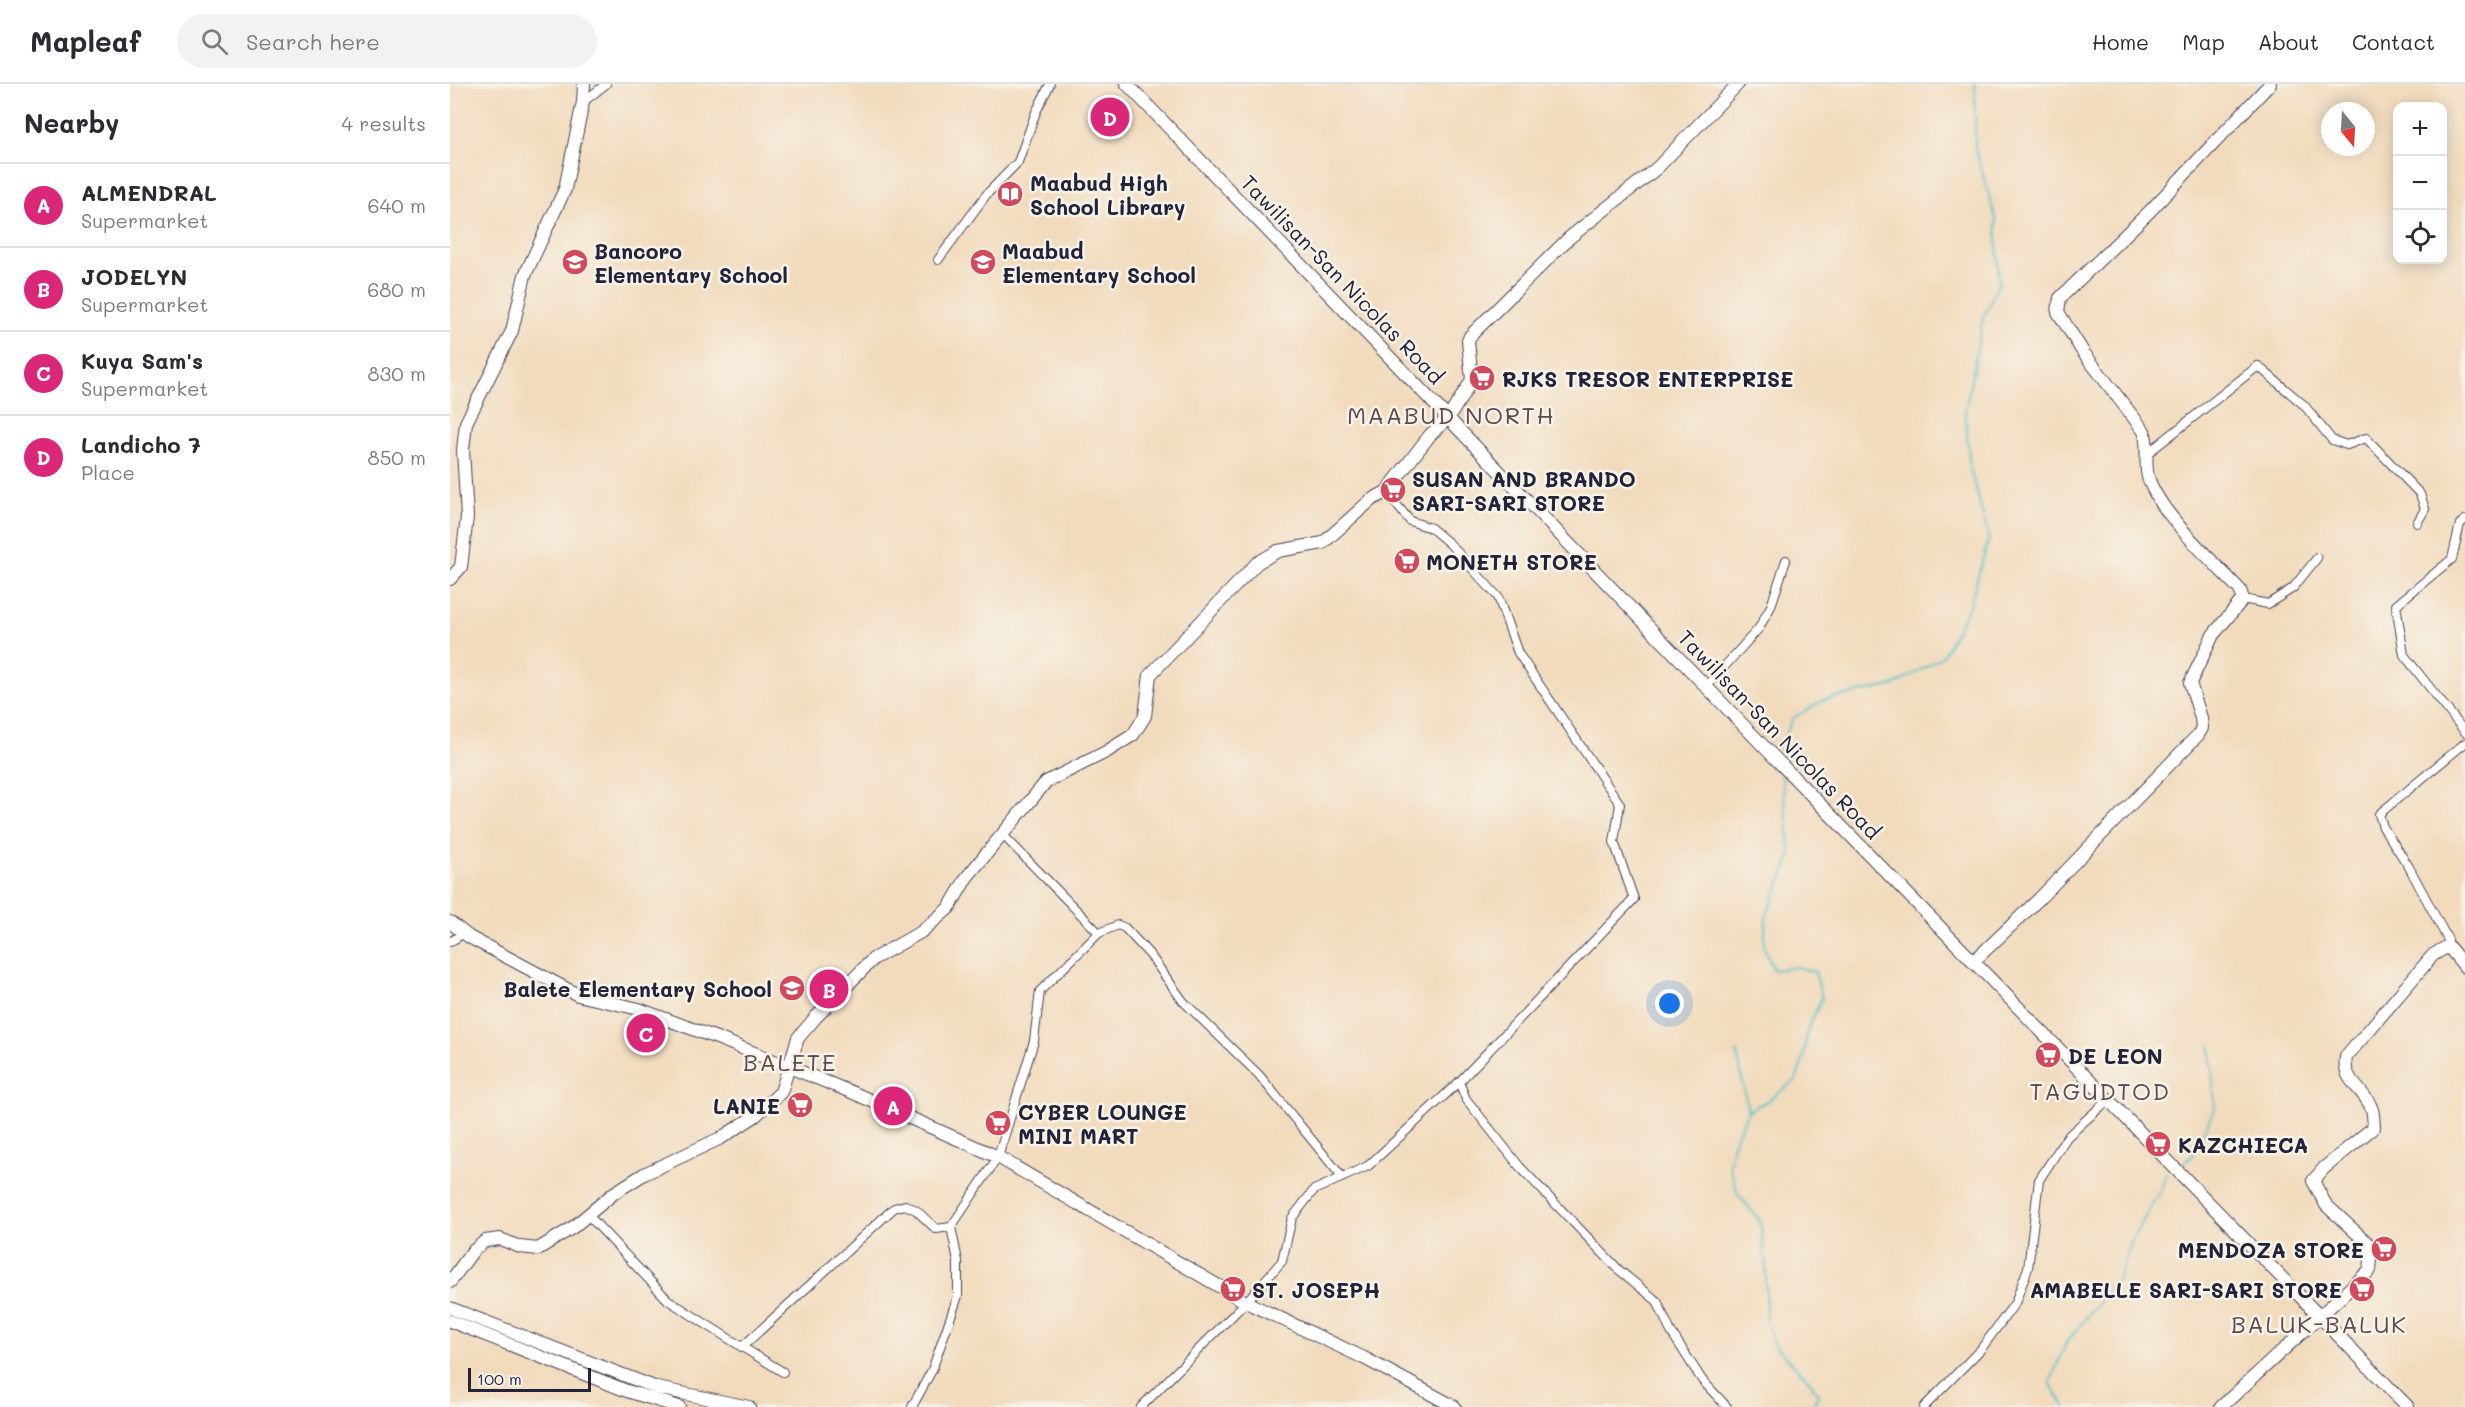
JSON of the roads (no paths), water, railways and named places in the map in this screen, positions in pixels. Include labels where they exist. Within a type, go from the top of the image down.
[{"type":"street","points":[[450,579],[461,567],[467,517],[463,450],[466,423],[512,331],[525,274],[565,189],[583,102],[584,84]]},
{"type":"street","points":[[583,102],[606,84]]},
{"type":"street","points":[[938,260],[986,195],[1018,162],[1036,112],[1050,84]]},
{"type":"street","name":"Tawilisan-San Nicolas Road","points":[[1127,84],[1770,753],[2408,1407]]},
{"type":"street","points":[[450,1282],[472,1252],[484,1241],[500,1239],[538,1249],[644,1174],[720,1138],[755,1116],[781,1092],[798,1038],[841,989],[873,959],[921,932],[949,908],[967,877],[1046,782],[1106,752],[1133,735],[1145,716],[1150,675],[1257,563],[1278,551],[1323,543],[1371,500],[1386,492],[1430,435],[1449,417],[1472,380],[1468,341],[1470,336],[1569,238],[1656,168],[1738,84]]},
{"type":"street","points":[[2243,599],[2240,590],[2155,495],[2146,473],[2148,453],[2144,431],[2083,352],[2058,312],[2058,305],[2061,298],[2149,212],[2270,84]]},
{"type":"street","points":[[2148,453],[2258,366],[2304,405],[2332,440],[2347,445],[2366,438],[2420,494],[2425,509],[2417,523]]},
{"type":"street","points":[[1141,1407],[1246,1302],[1282,1261],[1292,1218],[1314,1190],[1368,1166],[1460,1083],[1634,899],[1614,842],[1620,804],[1518,653],[1498,597],[1450,544],[1431,528],[1410,521],[1386,492]]},
{"type":"street","points":[[2465,520],[2460,524],[2452,559],[2396,605],[2404,655],[2465,732]]},
{"type":"street","points":[[2243,599],[2268,604],[2293,588],[2317,558]]},
{"type":"street","points":[[1707,686],[1759,628],[1771,606],[1785,560]]},
{"type":"street","points":[[1973,962],[2039,899],[2198,735],[2202,728],[2201,718],[2190,683],[2213,635],[2243,599]]},
{"type":"street","points":[[2465,743],[2379,814],[2383,827],[2409,867],[2448,940],[2448,946],[2465,967]]},
{"type":"street","points":[[1002,834],[1099,933]]},
{"type":"street","points":[[450,922],[464,933],[578,995],[639,1009],[788,1066],[998,1157],[1246,1302],[1364,1358],[1455,1407]]},
{"type":"street","points":[[912,1407],[932,1370],[958,1296],[958,1261],[951,1227],[998,1157],[1034,1041],[1040,991],[1099,933],[1118,925],[1125,928],[1150,955],[1183,1001],[1260,1075],[1342,1177]]},
{"type":"street","points":[[450,942],[464,933]]},
{"type":"street","points":[[2222,1407],[2370,1270],[2372,1247],[2326,1205],[2313,1181],[2324,1168],[2374,1127],[2372,1107],[2347,1076],[2344,1066],[2346,1057],[2433,956],[2448,946]]},
{"type":"street","points":[[1460,1083],[1466,1099],[1520,1167],[1619,1270],[1657,1301],[1670,1330],[1701,1380],[1727,1407]]},
{"type":"street","points":[[1924,1407],[1981,1349],[2015,1303],[2028,1268],[2038,1180],[2067,1137],[2107,1101]]},
{"type":"street","points":[[742,1347],[894,1208],[905,1204],[916,1210],[936,1229],[951,1227]]},
{"type":"street","points":[[588,1215],[668,1300],[783,1372]]},
{"type":"street","points":[[450,1308],[657,1388],[730,1406],[749,1407]]},
{"type":"street","points":[[450,1321],[627,1391],[679,1407]]},
{"type":"waterway","points":[[1781,756],[1782,742],[1793,718],[1824,700],[1895,685],[1942,657],[1969,607],[1989,538],[1970,468],[1965,412],[1983,318],[1999,283],[1996,219],[1975,148],[1975,84]]},
{"type":"waterway","points":[[1781,771],[1791,856],[1766,917],[1764,947],[1774,970],[1797,967],[1815,972],[1822,998],[1808,1028],[1803,1060],[1796,1080],[1767,1101],[1748,1111],[1733,1144],[1729,1166],[1738,1194],[1760,1221],[1766,1269],[1766,1322],[1776,1347],[1810,1381],[1818,1395],[1813,1407]]},
{"type":"waterway","points":[[2184,1163],[2193,1154],[2215,1108],[2210,1045]]},
{"type":"waterway","points":[[1737,1052],[1748,1111]]},
{"type":"waterway","points":[[2065,1407],[2050,1383],[2066,1343],[2118,1279],[2133,1238],[2161,1189],[2166,1173]]},
{"type":"place","name":"Landicho 7","points":[[1110,117]]},
{"type":"place","name":"Maabud High School Library","points":[[1010,194]]},
{"type":"place","name":"Bancoro Elementary School","points":[[575,262]]},
{"type":"place","name":"Maabud Elementary School","points":[[983,262]]},
{"type":"place","name":"RJKS TRESOR ENTERPRISE","points":[[1482,378]]},
{"type":"place","name":"SUSAN AND BRANDO SARI-SARI STORE","points":[[1393,490]]},
{"type":"place","name":"MONETH STORE","points":[[1407,561]]},
{"type":"place","name":"Balete Elementary School","points":[[792,988]]},
{"type":"place","name":"JODELYN","points":[[829,989]]},
{"type":"place","name":"Kuya Sam's","points":[[646,1033]]},
{"type":"place","name":"DE LEON","points":[[2048,1055]]},
{"type":"place","name":"LANIE","points":[[800,1105]]},
{"type":"place","name":"ALMENDRAL","points":[[893,1106]]},
{"type":"place","name":"CYBER LOUNGE MINI MART","points":[[998,1123]]},
{"type":"place","name":"KAZCHIECA","points":[[2158,1144]]},
{"type":"place","name":"MENDOZA STORE","points":[[2384,1249]]},
{"type":"place","name":"ST. JOSEPH","points":[[1233,1289]]},
{"type":"place","name":"AMABELLE SARI-SARI STORE","points":[[2362,1289]]},
{"type":"district","name":"MAABUD NORTH","points":[[1451,414]]},
{"type":"district","name":"BALETE","points":[[790,1061]]},
{"type":"district","name":"TAGUDTOD","points":[[2100,1090]]},
{"type":"district","name":"BALUK-BALUK","points":[[2319,1323]]}]
